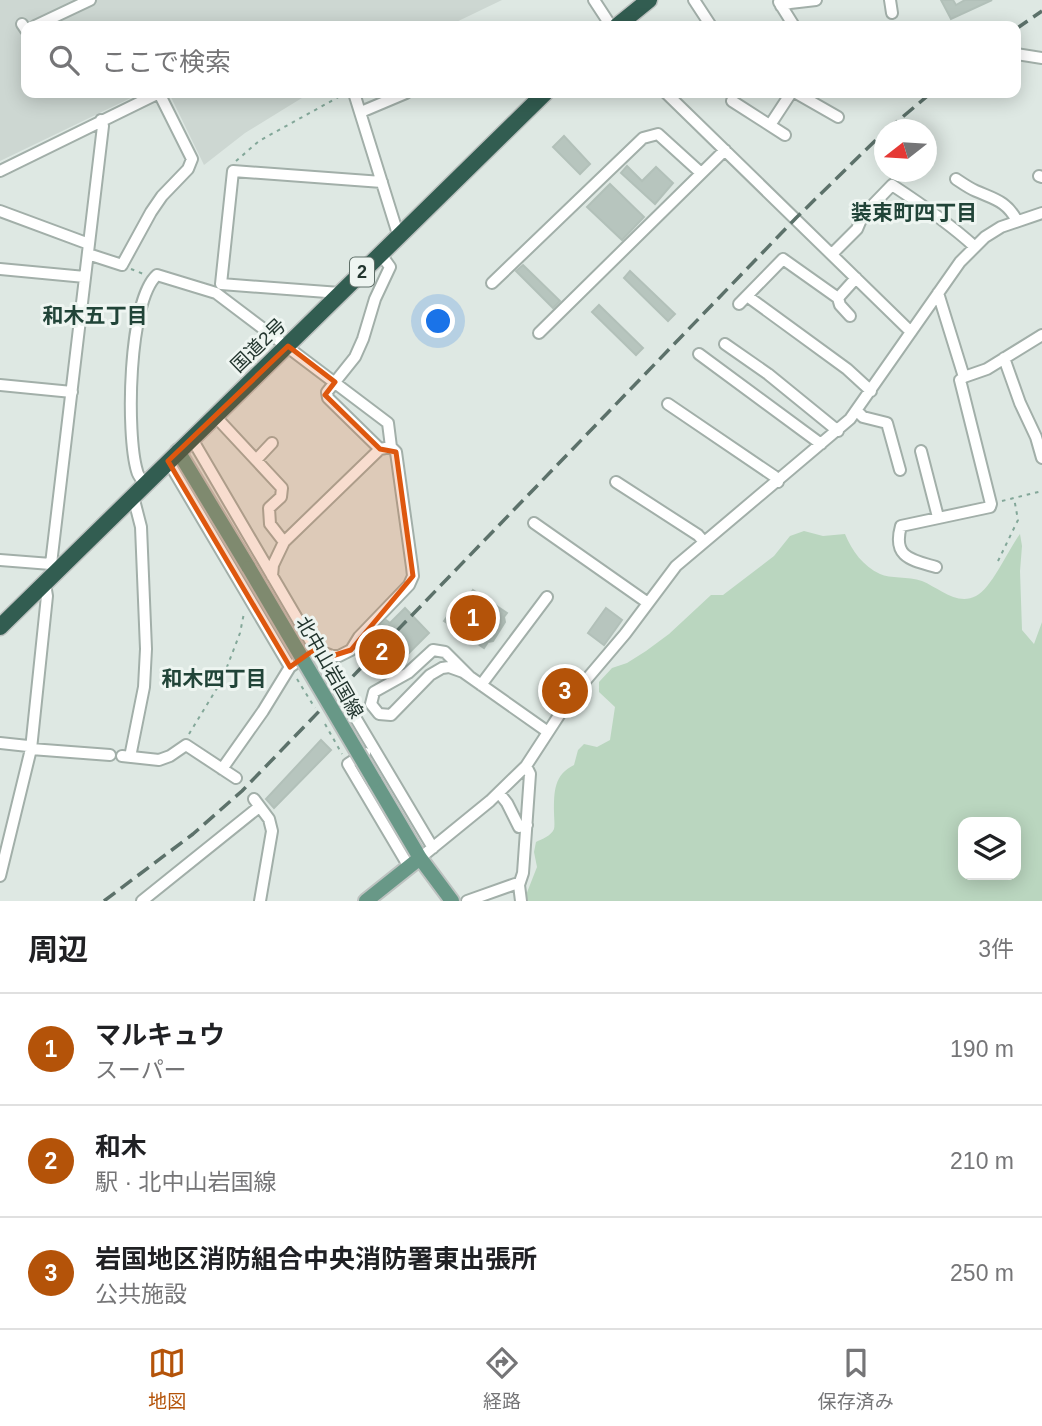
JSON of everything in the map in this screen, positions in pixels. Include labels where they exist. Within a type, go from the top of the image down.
[{"type":"highway","points":[[623,21],[649,0]]},
{"type":"highway","name":"国道2号","points":[[0,627],[45,584],[54,568],[192,439],[540,98]]},
{"type":"main road","name":"北中山岩国線","points":[[173,456],[249,568],[374,780],[414,863],[452,901]]},
{"type":"main road","points":[[366,901],[414,863]]},
{"type":"street","points":[[46,21],[90,0]]},
{"type":"street","points":[[594,0],[608,21]]},
{"type":"street","points":[[694,0],[708,21]]},
{"type":"street","points":[[780,3],[816,0]]},
{"type":"street","points":[[890,0],[892,13]]},
{"type":"street","points":[[780,3],[791,21]]},
{"type":"street","points":[[1021,55],[1042,58]]},
{"type":"street","points":[[0,171],[148,98]]},
{"type":"street","points":[[0,211],[122,265],[157,204],[188,169],[192,159],[162,98]]},
{"type":"street","points":[[356,98],[400,235]]},
{"type":"street","points":[[361,113],[395,98]]},
{"type":"street","points":[[671,98],[911,332]]},
{"type":"street","points":[[770,125],[790,98]]},
{"type":"street","points":[[803,98],[838,117]]},
{"type":"street","points":[[732,101],[785,135]]},
{"type":"street","points":[[0,560],[54,568],[103,126],[101,120]]},
{"type":"street","points":[[492,283],[643,138],[658,134],[701,173]]},
{"type":"street","points":[[539,333],[725,150]]},
{"type":"street","points":[[341,293],[222,284],[233,171],[382,182]]},
{"type":"street","points":[[956,179],[976,192],[991,195],[1013,212],[1017,221]]},
{"type":"street","points":[[832,254],[858,229],[863,215],[892,185],[936,214],[943,223],[975,247]]},
{"type":"street","points":[[374,748],[348,764],[414,863],[499,793],[526,766],[569,700],[625,634],[676,566],[838,431],[857,411],[960,262],[1001,227],[1042,213]]},
{"type":"street","points":[[192,439],[315,649],[332,656],[339,656],[351,650],[359,637],[409,585],[413,576],[396,452],[385,448],[328,398],[327,392],[355,357],[363,339],[375,299],[390,267],[380,253]]},
{"type":"street","points":[[850,316],[840,305],[838,298],[783,259],[743,300],[847,369],[872,391]]},
{"type":"street","points":[[0,269],[85,277]]},
{"type":"street","points":[[121,756],[142,698],[146,649],[139,490],[131,393],[133,349],[145,295],[157,275],[216,293],[388,423],[385,448],[284,542],[273,565],[272,576]]},
{"type":"street","points":[[838,298],[856,278]]},
{"type":"street","points":[[938,293],[964,377]]},
{"type":"street","points":[[936,567],[903,555],[899,534],[903,525],[990,507],[991,503],[960,380],[986,369],[1042,335]]},
{"type":"street","points":[[725,344],[768,374],[838,431]]},
{"type":"street","points":[[699,354],[821,444]]},
{"type":"street","points":[[1004,358],[1042,457]]},
{"type":"street","points":[[0,386],[72,392]]},
{"type":"street","points":[[668,404],[774,476],[778,482]]},
{"type":"street","points":[[857,411],[863,417],[887,423],[900,470]]},
{"type":"street","points":[[215,416],[282,488],[281,497],[269,508],[270,524],[284,542]]},
{"type":"street","points":[[256,460],[272,443]]},
{"type":"street","points":[[921,451],[938,517]]},
{"type":"street","points":[[173,456],[251,601],[290,667]]},
{"type":"street","points":[[616,482],[698,535],[704,542]]},
{"type":"street","points":[[534,523],[648,603]]},
{"type":"street","points":[[0,877],[31,749],[46,608],[45,584]]},
{"type":"street","points":[[481,685],[547,597]]},
{"type":"street","points":[[222,769],[264,711],[290,667],[315,649]]},
{"type":"street","points":[[470,677],[439,649],[427,653],[405,675],[374,692],[371,704],[374,710],[385,716],[391,715],[430,675],[442,668],[456,668],[548,732]]},
{"type":"street","points":[[418,663],[428,662],[432,670],[430,675]]},
{"type":"street","points":[[355,717],[433,848]]},
{"type":"street","points":[[0,743],[28,746],[31,749],[159,760],[186,745],[236,778]]},
{"type":"street","points":[[521,901],[519,885],[523,873],[530,774],[526,766]]},
{"type":"street","points":[[499,793],[519,827],[527,825]]},
{"type":"street","points":[[142,901],[257,803],[269,819],[272,831],[260,901]]},
{"type":"street","points":[[467,901],[515,884],[519,885]]},
{"type":"path","points":[[233,171],[233,164],[259,141],[338,98]]},
{"type":"path","points":[[122,265],[153,278]]},
{"type":"path","points":[[991,503],[1042,491]]},
{"type":"path","points":[[998,561],[1018,520],[1014,498]]},
{"type":"path","points":[[186,745],[191,730],[205,711],[226,671],[240,634],[244,613],[251,601]]},
{"type":"path","points":[[290,667],[315,708]]},
{"type":"path","points":[[325,724],[348,764]]},
{"type":"highlighted area","points":[[288,346],[335,382],[325,395],[380,449],[396,452],[413,576],[351,650],[332,656],[315,649],[290,667],[168,461]]},
{"type":"shaded area","points":[[0,0],[502,0],[458,21],[21,21],[21,98],[131,98],[0,161]]},
{"type":"shaded area","points":[[171,98],[302,98],[245,133],[204,165]]},
{"type":"green space","points":[[804,531],[823,536],[845,534],[859,557],[874,571],[884,576],[922,581],[948,595],[969,599],[988,585],[1020,534],[1022,630],[1034,644],[1042,622],[1042,901],[528,901],[526,895],[537,867],[534,852],[536,842],[554,829],[556,784],[562,774],[574,765],[578,750],[584,744],[597,747],[610,740],[615,707],[599,692],[599,682],[612,668],[627,663],[669,634],[711,595],[723,595],[774,556],[790,536]]},
{"type":"building","points":[[941,0],[953,0],[956,5],[965,0],[992,0],[951,19]]},
{"type":"building","points":[[564,136],[590,164],[580,174],[553,147]]},
{"type":"building","points":[[627,166],[642,181],[656,167],[673,183],[655,204],[621,173]]},
{"type":"building","points":[[610,184],[644,217],[622,240],[587,207]]},
{"type":"building","points":[[523,265],[560,301],[553,308],[516,271]]},
{"type":"building","points":[[630,271],[675,314],[668,321],[624,278]]},
{"type":"building","points":[[599,305],[643,348],[636,355],[592,312]]},
{"type":"building","points":[[473,590],[507,613],[505,622],[493,641],[488,642],[484,648],[444,621],[457,603],[462,607]]},
{"type":"building","points":[[405,608],[429,633],[404,658],[381,670],[362,651],[368,646],[364,643],[386,620],[390,623]]},
{"type":"building","points":[[606,608],[622,620],[604,645],[588,633]]},
{"type":"building","points":[[321,740],[331,750],[274,808],[266,799]]},
{"type":"railway","points":[[1021,26],[1042,11]]},
{"type":"railway","points":[[900,119],[925,98]]},
{"type":"railway","points":[[104,901],[193,834],[242,791],[796,218],[874,142]]},
{"type":"place","name":"マルキュウ","points":[[473,618]]},
{"type":"place","name":"和木","points":[[382,652]]},
{"type":"place","name":"岩国地区消防組合中央消防署東出張所","points":[[565,691]]},
{"type":"district","name":"装束町四丁目","points":[[914,213]]},
{"type":"district","name":"和木五丁目","points":[[95,316]]},
{"type":"district","name":"和木四丁目","points":[[214,679]]}]
